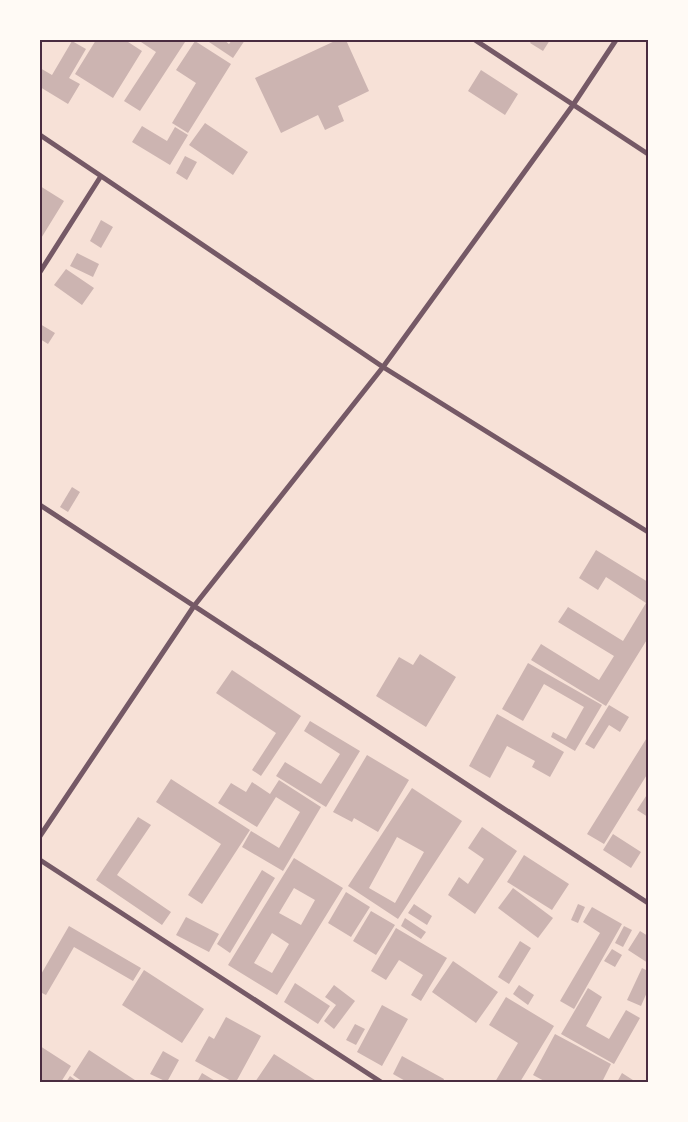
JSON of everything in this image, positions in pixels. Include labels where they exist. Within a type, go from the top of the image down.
[{"type":"street","points":[[475,40],[648,154]]},
{"type":"street","points":[[40,836],[194,606],[384,367],[573,106],[616,40]]},
{"type":"street","points":[[40,135],[384,367],[648,532]]},
{"type":"street","points":[[40,272],[101,176]]},
{"type":"street","points":[[40,505],[648,902]]},
{"type":"street","points":[[40,860],[381,1082]]},
{"type":"building","points":[[96,40],[125,40],[142,51],[113,98],[75,74]]},
{"type":"building","points":[[138,40],[182,40],[185,42],[140,111],[124,101],[156,52]]},
{"type":"building","points":[[206,40],[224,40],[229,44],[232,40],[245,40],[233,58]]},
{"type":"building","points":[[337,40],[346,40],[369,91],[338,106],[344,121],[325,130],[318,115],[281,133],[255,78]]},
{"type":"building","points":[[532,40],[550,40],[543,51],[530,43]]},
{"type":"building","points":[[72,41],[86,49],[69,78],[80,84],[68,104],[40,87],[40,68],[52,75]]},
{"type":"building","points":[[195,41],[231,64],[188,133],[172,123],[196,83],[176,70]]},
{"type":"building","points":[[481,70],[518,94],[505,115],[468,91]]},
{"type":"building","points":[[205,123],[248,152],[233,175],[189,145]]},
{"type":"building","points":[[142,126],[167,141],[175,127],[188,135],[170,165],[132,142]]},
{"type":"building","points":[[185,156],[197,162],[187,180],[176,173]]},
{"type":"building","points":[[40,186],[64,201],[40,240]]},
{"type":"building","points":[[101,220],[113,227],[101,248],[90,241]]},
{"type":"building","points":[[77,253],[99,264],[93,277],[70,266]]},
{"type":"building","points":[[66,269],[94,288],[82,305],[54,285]]},
{"type":"building","points":[[40,324],[55,333],[48,344],[40,339]]},
{"type":"building","points":[[72,487],[80,492],[68,512],[60,507]]},
{"type":"building","points":[[596,550],[648,582],[648,638],[606,706],[531,660],[541,644],[599,680],[614,656],[558,622],[568,607],[623,641],[646,603],[606,577],[598,590],[579,578]]},
{"type":"building","points":[[420,654],[456,677],[426,727],[376,696],[399,657],[413,665]]},
{"type":"building","points":[[528,663],[602,705],[575,751],[551,737],[553,732],[566,739],[584,707],[544,684],[523,721],[502,709]]},
{"type":"building","points":[[232,670],[301,716],[261,776],[252,770],[276,733],[216,693]]},
{"type":"building","points":[[609,705],[629,717],[620,732],[609,725],[594,749],[585,744]]},
{"type":"building","points":[[497,714],[564,752],[550,777],[532,767],[535,761],[507,746],[490,778],[469,766]]},
{"type":"building","points":[[310,721],[360,751],[326,807],[276,776],[285,762],[321,784],[340,754],[304,731]]},
{"type":"building","points":[[648,736],[648,773],[604,844],[587,834]]},
{"type":"building","points":[[367,755],[409,780],[378,832],[354,818],[352,822],[333,812]]},
{"type":"building","points":[[171,779],[250,830],[202,904],[188,895],[221,844],[156,802]]},
{"type":"building","points":[[279,780],[321,807],[283,871],[242,847],[251,831],[279,848],[300,812],[276,797],[257,827],[218,803],[231,783],[246,792],[252,782],[270,794]]},
{"type":"building","points":[[412,788],[462,821],[398,919],[348,886]],"holes":[[[397,837],[424,852],[395,903],[369,888]]]},
{"type":"building","points":[[648,793],[648,817],[637,810]]},
{"type":"building","points":[[138,817],[151,825],[117,875],[171,912],[162,925],[96,880]]},
{"type":"building","points":[[482,827],[517,851],[475,914],[448,895],[459,877],[468,884],[484,859],[468,848]]},
{"type":"building","points":[[613,834],[641,852],[631,868],[603,850]]},
{"type":"building","points":[[524,855],[569,884],[552,910],[507,882]]},
{"type":"building","points":[[294,858],[343,888],[277,995],[228,965]],"holes":[[[294,888],[315,900],[301,925],[279,913]],[[272,933],[289,944],[272,973],[254,963]]]},
{"type":"building","points":[[262,870],[275,878],[230,953],[217,944]]},
{"type":"building","points":[[513,888],[553,918],[538,938],[498,908]]},
{"type":"building","points":[[346,892],[370,907],[351,937],[328,923]]},
{"type":"building","points":[[414,904],[432,916],[427,925],[408,913]]},
{"type":"building","points":[[578,904],[585,907],[578,923],[571,920]]},
{"type":"building","points":[[592,907],[622,924],[574,1009],[560,1001],[600,933],[583,922]]},
{"type":"building","points":[[371,911],[395,925],[376,955],[353,941]]},
{"type":"building","points":[[186,917],[219,934],[209,952],[176,935]]},
{"type":"building","points":[[405,918],[426,932],[421,939],[401,926]]},
{"type":"building","points":[[69,926],[141,968],[133,981],[74,947],[46,995],[40,992],[40,976]]},
{"type":"building","points":[[624,926],[632,930],[623,947],[615,943]]},
{"type":"building","points":[[396,928],[447,958],[421,1001],[411,995],[423,975],[399,960],[386,980],[371,971]]},
{"type":"building","points":[[640,931],[648,936],[648,963],[628,950]]},
{"type":"building","points":[[520,941],[531,948],[509,984],[498,977]]},
{"type":"building","points":[[612,949],[622,955],[615,967],[604,961]]},
{"type":"building","points":[[453,961],[498,992],[476,1023],[432,992]]},
{"type":"building","points":[[642,968],[648,971],[648,990],[641,1006],[627,1000]]},
{"type":"building","points":[[144,970],[204,1009],[182,1043],[122,1005]]},
{"type":"building","points":[[295,983],[330,1006],[318,1024],[284,1002]]},
{"type":"building","points":[[334,985],[355,1001],[334,1029],[324,1021],[336,1005],[325,997]]},
{"type":"building","points":[[519,985],[534,995],[528,1005],[513,994]]},
{"type":"building","points":[[588,988],[602,997],[586,1026],[609,1039],[626,1010],[640,1018],[614,1064],[561,1034]]},
{"type":"building","points":[[506,997],[554,1026],[520,1082],[495,1082],[518,1043],[489,1025]]},
{"type":"building","points":[[382,1005],[408,1019],[382,1066],[357,1052]]},
{"type":"building","points":[[226,1017],[261,1036],[236,1082],[195,1061],[209,1036],[214,1039]]},
{"type":"building","points":[[355,1024],[365,1029],[356,1045],[346,1040]]},
{"type":"building","points":[[555,1034],[611,1064],[602,1082],[546,1082],[533,1075]]},
{"type":"building","points":[[40,1046],[71,1066],[61,1082],[40,1082]]},
{"type":"building","points":[[89,1050],[138,1082],[83,1082],[73,1075]]},
{"type":"building","points":[[163,1051],[179,1060],[167,1082],[150,1074]]},
{"type":"building","points":[[274,1054],[318,1082],[255,1082]]},
{"type":"building","points":[[402,1056],[444,1079],[443,1082],[407,1082],[393,1074]]},
{"type":"building","points":[[202,1073],[217,1082],[197,1082]]},
{"type":"building","points":[[622,1073],[636,1082],[617,1082]]},
{"type":"building","points":[[70,1076],[78,1082],[66,1082]]}]
